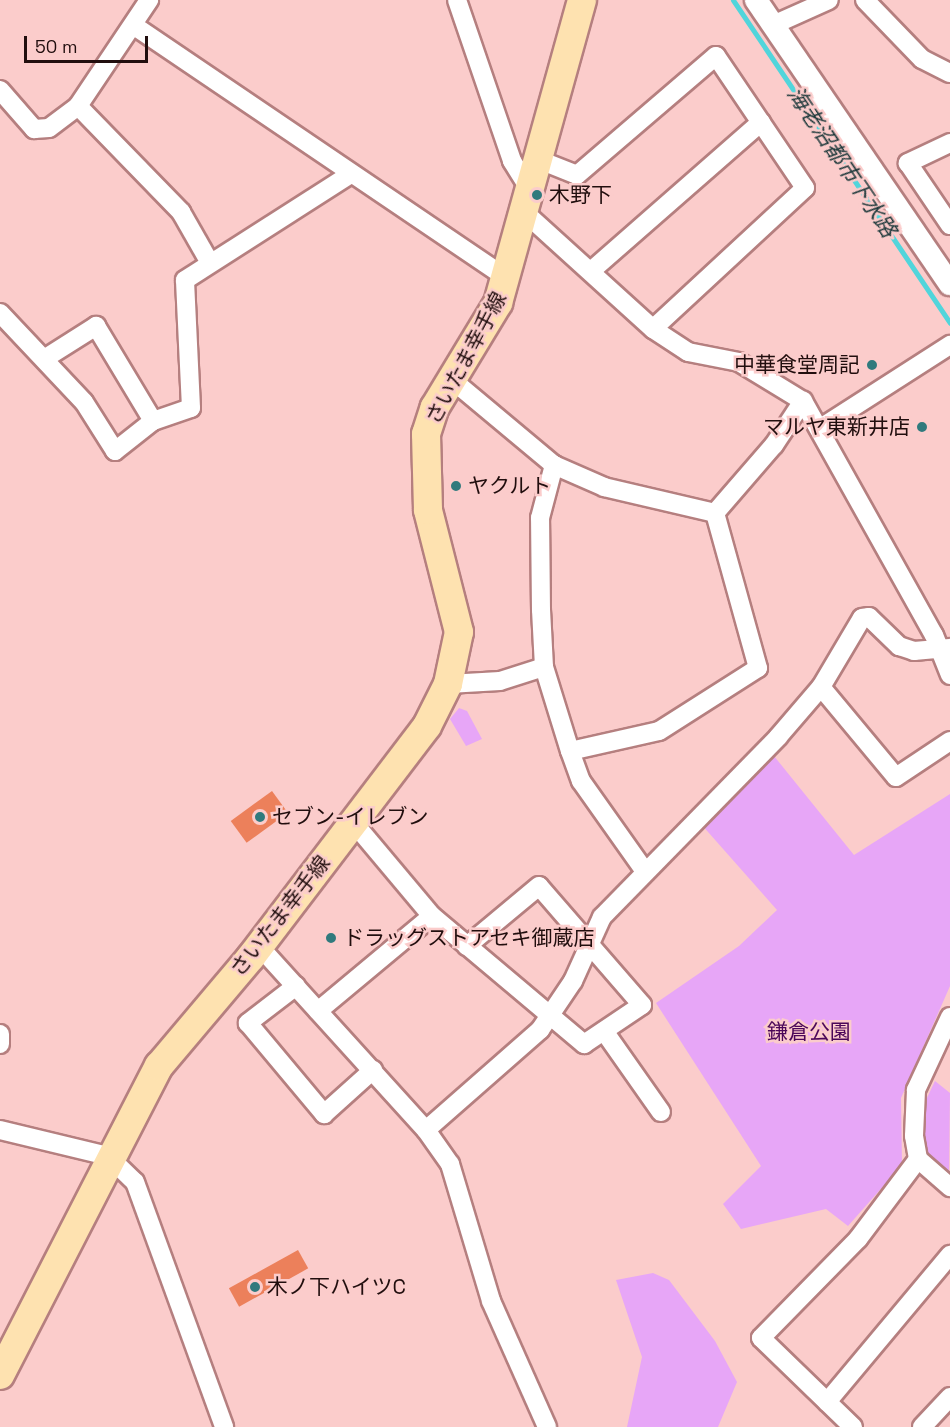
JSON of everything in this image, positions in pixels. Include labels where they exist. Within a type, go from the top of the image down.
[{"type":"main road","name":"さいたま幸手線","points":[[0,1374],[108,1156],[159,1066],[260,946],[427,726],[448,684],[459,632],[428,510],[424,458],[426,434],[451,379],[486,328],[506,278],[582,0]]},
{"type":"street","points":[[0,90],[33,129],[49,128],[78,106],[149,0]]},
{"type":"street","points":[[456,0],[526,200],[591,271],[652,329],[688,352],[739,362],[803,401],[945,649],[950,675]]},
{"type":"street","points":[[756,0],[950,284]]},
{"type":"street","points":[[773,25],[829,0]]},
{"type":"street","points":[[865,0],[922,59],[950,73]]},
{"type":"street","points":[[133,26],[506,278]]},
{"type":"street","points":[[537,159],[578,175],[716,56],[805,188],[652,329]]},
{"type":"street","points":[[78,106],[181,212],[209,261]]},
{"type":"street","points":[[591,271],[760,122]]},
{"type":"street","points":[[950,143],[908,163],[950,225]]},
{"type":"street","points":[[0,313],[84,402],[115,451],[153,421],[191,408],[185,280],[209,261],[351,174]]},
{"type":"street","points":[[44,359],[96,326],[153,421]]},
{"type":"street","points":[[819,429],[950,345]]},
{"type":"street","points":[[451,379],[555,465],[604,487],[715,513]]},
{"type":"street","points":[[715,513],[774,445],[803,401]]},
{"type":"street","points":[[555,465],[538,540],[544,668],[581,781],[644,870]]},
{"type":"street","points":[[570,751],[659,731],[758,668],[715,513]]},
{"type":"street","points":[[426,1130],[550,1018],[573,981],[587,942],[644,870],[778,737],[821,687],[862,618],[869,617],[899,646],[945,649]]},
{"type":"street","points":[[448,684],[501,681],[544,668]]},
{"type":"street","points":[[821,687],[896,777],[950,741]]},
{"type":"street","points":[[353,822],[432,916],[550,1018],[584,1044],[642,1005],[539,886],[467,946]]},
{"type":"street","points":[[318,1011],[432,916]]},
{"type":"street","points":[[260,946],[426,1130],[450,1164],[483,1279],[547,1427]]},
{"type":"street","points":[[296,986],[248,1023],[324,1114],[373,1070]]},
{"type":"street","points":[[852,1427],[761,1338],[858,1239],[918,1159],[916,1090],[950,1017]]},
{"type":"street","points":[[604,1032],[661,1112]]},
{"type":"street","points":[[0,1034],[0,1044]]},
{"type":"street","points":[[0,1130],[108,1156],[123,1167],[144,1201],[224,1427]]},
{"type":"street","points":[[918,1159],[950,1187]]},
{"type":"street","points":[[826,1402],[950,1255]]},
{"type":"street","points":[[922,1427],[950,1397]]},
{"type":"green space","points":[[459,708],[467,711],[482,739],[466,746],[450,719]]},
{"type":"green space","name":"鎌倉公園","points":[[774,756],[854,855],[950,794],[950,986],[901,1098],[902,1165],[848,1226],[826,1209],[741,1229],[723,1204],[761,1166],[656,1003],[739,946],[777,910],[701,824]]},
{"type":"green space","points":[[935,1081],[950,1093],[949,1174],[925,1156],[925,1102]]},
{"type":"green space","points":[[653,1273],[669,1280],[715,1341],[737,1382],[718,1427],[627,1427],[642,1357],[616,1280]]},
{"type":"building","name":"セブン-イレブン","points":[[272,791],[288,813],[247,843],[231,821]]},
{"type":"building","points":[[298,1250],[308,1268],[239,1307],[229,1288]]},
{"type":"waterway","name":"海老沼都市下水路","points":[[733,0],[950,323]]},
{"type":"place","name":"木野下","points":[[537,195]]},
{"type":"place","name":"中華食堂周記","points":[[872,365]]},
{"type":"place","name":"マルヤ東新井店","points":[[922,427]]},
{"type":"place","name":"ヤクルト","points":[[456,486]]},
{"type":"place","name":"セブン-イレブン","points":[[260,817]]},
{"type":"place","name":"ドラッグストアセキ御蔵店","points":[[331,938]]},
{"type":"place","name":"木ノ下ハイツC","points":[[255,1287]]}]
